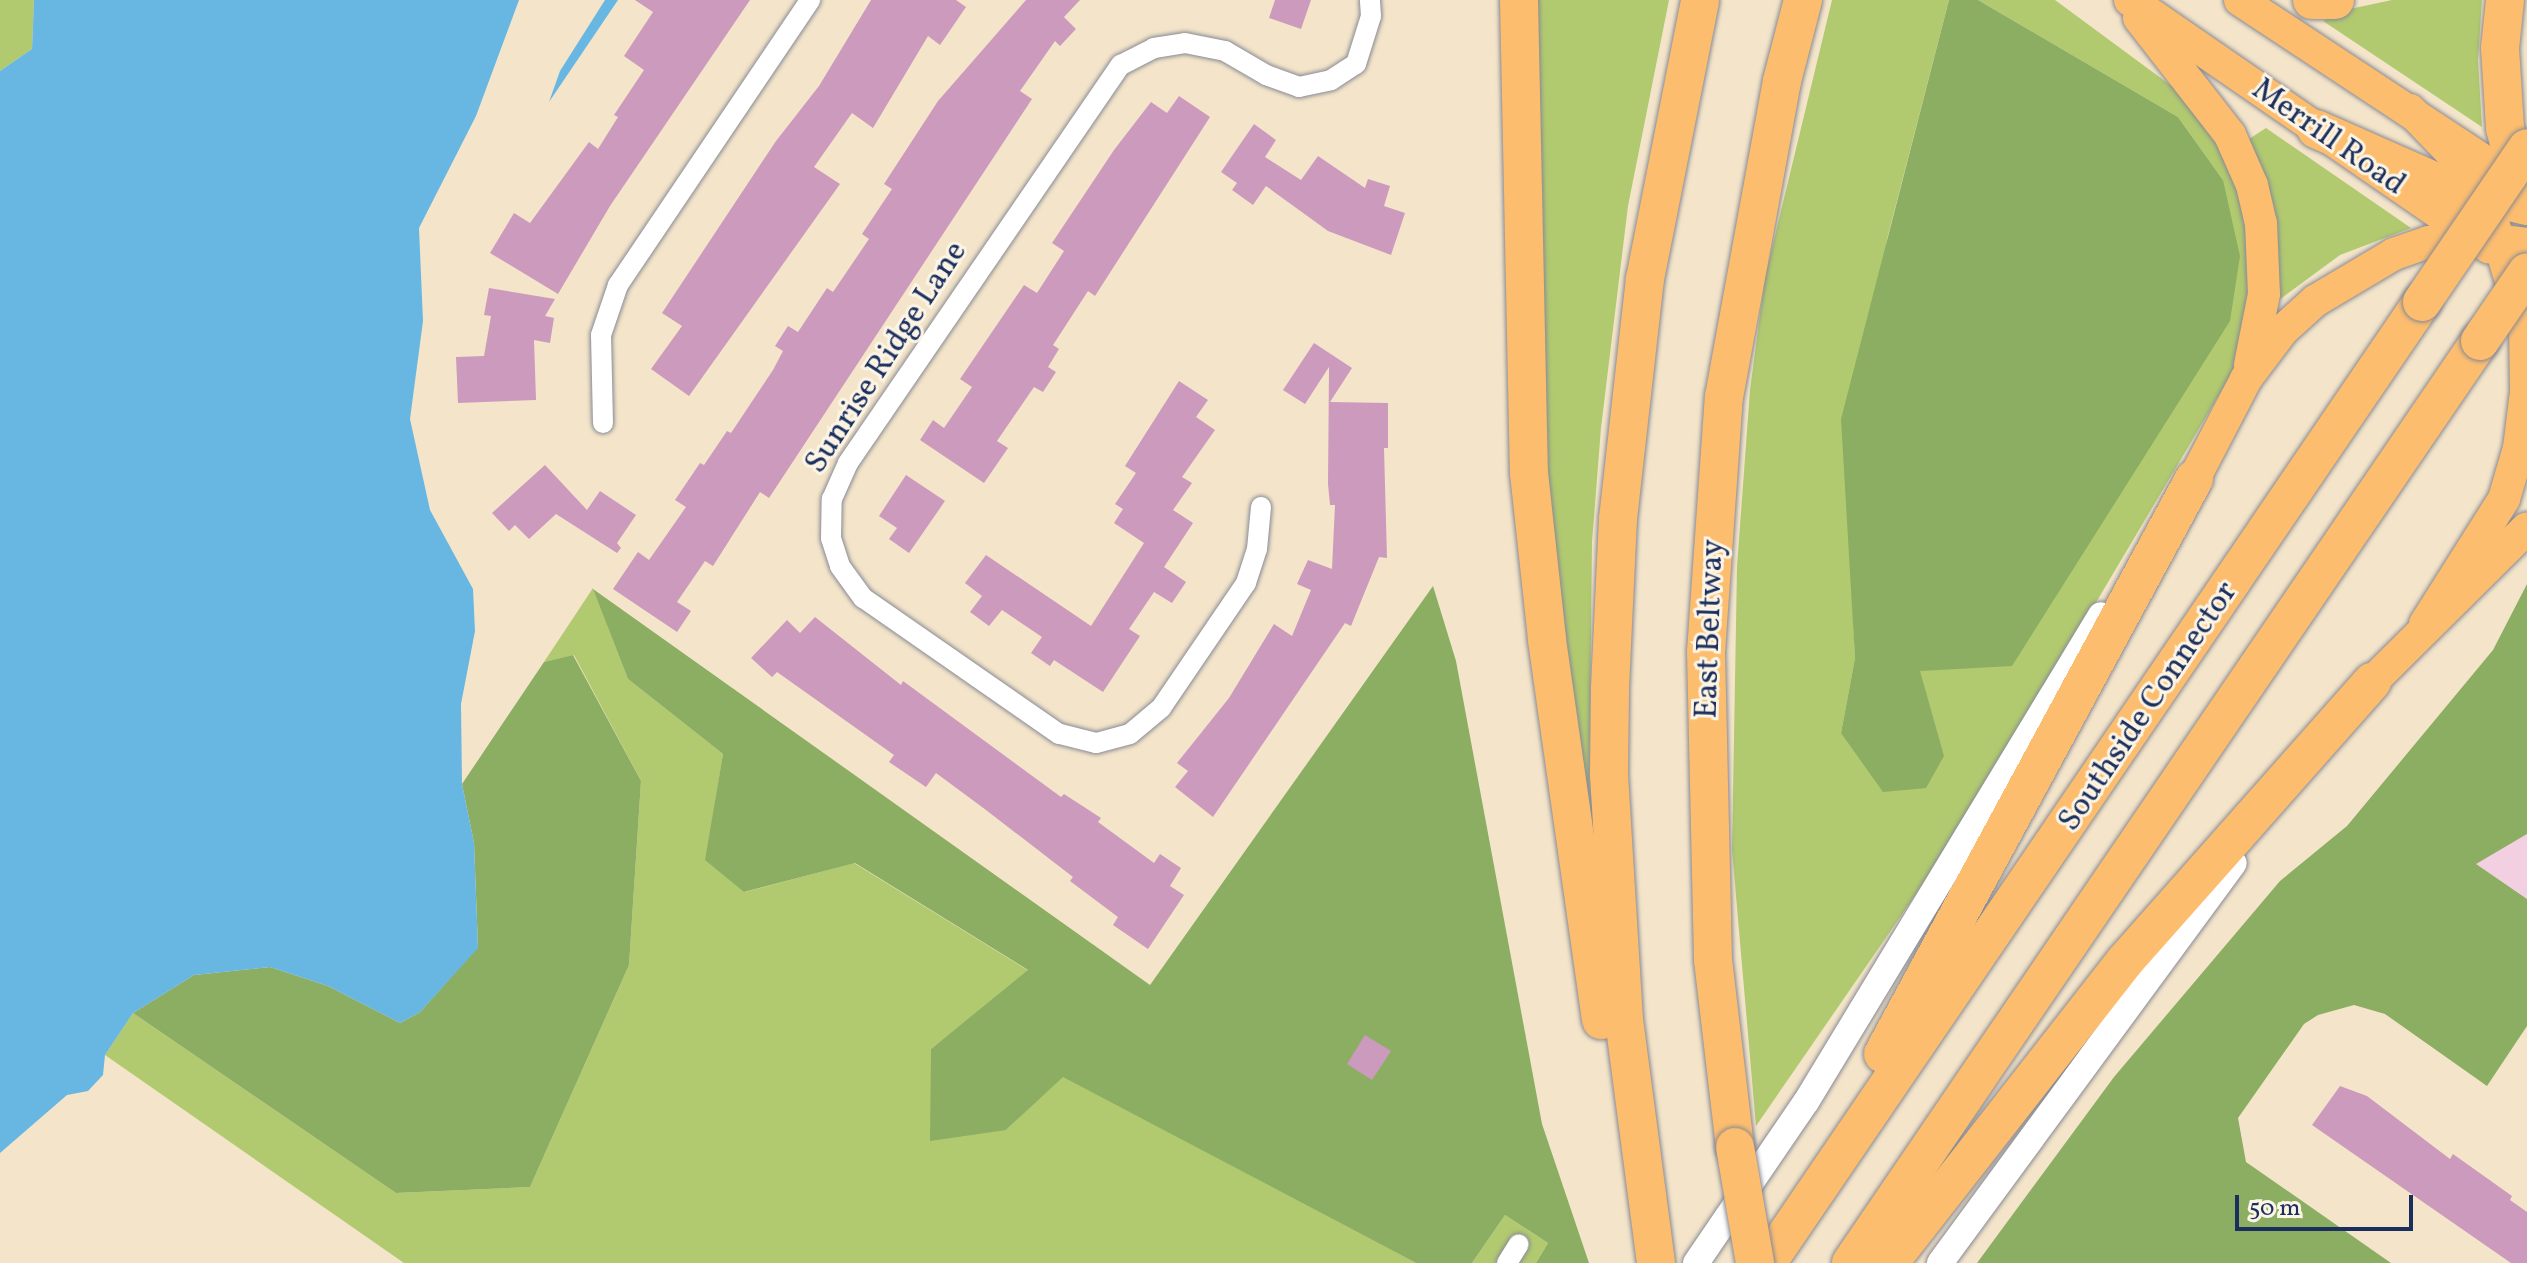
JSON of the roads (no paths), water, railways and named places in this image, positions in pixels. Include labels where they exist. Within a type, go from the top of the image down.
[{"type":"highway","points":[[1519,0],[1529,473],[1547,640],[1603,1035],[1644,1196]]},
{"type":"highway","points":[[1656,1263],[1644,1196],[1624,1020],[1609,774],[1618,519],[1645,279],[1700,0]]},
{"type":"highway","name":"East Beltway","points":[[1755,1263],[1735,1147],[1713,960],[1706,652],[1724,397],[1782,81],[1803,0]]},
{"type":"highway","points":[[2312,0],[2335,0]]},
{"type":"highway","points":[[2316,129],[2519,188],[2505,128],[2500,61],[2505,0]]},
{"type":"highway","name":"Southside Connector","points":[[1767,1263],[2422,302],[2519,188]]},
{"type":"highway","name":"Southside Connector","points":[[1851,1263],[2480,341],[2510,255]]},
{"type":"highway","points":[[1848,1143],[1878,1063],[2194,479]]},
{"type":"highway","points":[[1889,1263],[2125,961],[2372,682]]},
{"type":"main road","name":"Merrill Road","points":[[2127,0],[2316,129],[2510,255]]},
{"type":"main road","points":[[2127,0],[2230,135],[2252,185],[2261,223],[2264,294],[2246,379]]},
{"type":"main road","name":"Merrill Road","points":[[2240,0],[2410,110],[2519,188]]},
{"type":"main road","points":[[2425,624],[2504,499],[2519,448],[2526,392],[2525,327],[2510,255],[2519,188]]},
{"type":"main road","points":[[2194,479],[2246,379],[2282,331],[2357,274],[2429,242],[2510,255]]},
{"type":"main road","points":[[2372,682],[2425,624],[2485,574],[2527,528]]},
{"type":"street","points":[[603,423],[601,335],[618,285],[810,0]]},
{"type":"street","name":"Sunrise Ridge Lane","points":[[1261,507],[1257,549],[1246,583],[1161,708],[1130,734],[1096,743],[1059,734],[863,598],[840,566],[831,538],[832,499],[848,463],[1121,65],[1154,48],[1185,43],[1225,51],[1266,75],[1299,87],[1331,80],[1356,64],[1371,16],[1370,0]]},
{"type":"street","points":[[1696,1263],[1806,1102],[2096,623],[2194,479]]},
{"type":"street","points":[[1940,1263],[2123,1007],[2372,682]]},
{"type":"street","points":[[1507,1263],[1519,1244]]},
{"type":"water","points":[[34,0],[519,0],[476,116],[419,228],[423,321],[410,419],[430,510],[473,589],[475,631],[461,704],[462,784],[474,843],[478,948],[420,1012],[400,1023],[328,986],[270,967],[194,975],[133,1013],[105,1055],[103,1075],[88,1091],[67,1095],[0,1153],[0,71],[32,49]]},
{"type":"water","points":[[605,0],[618,0],[549,102],[560,71]]}]
